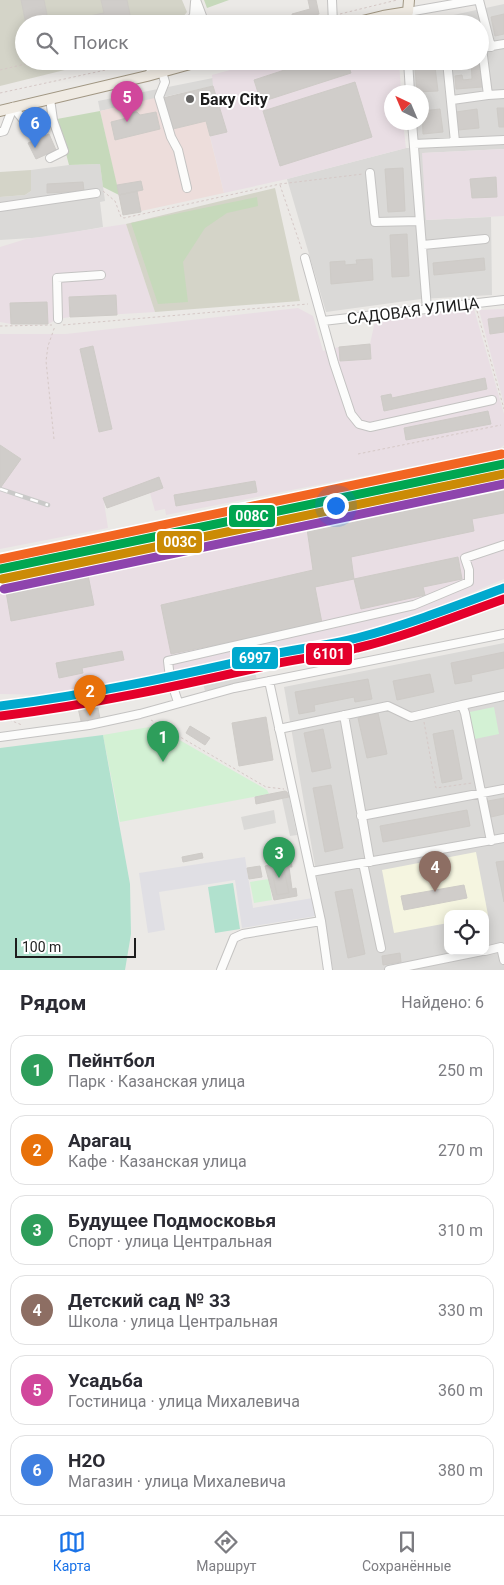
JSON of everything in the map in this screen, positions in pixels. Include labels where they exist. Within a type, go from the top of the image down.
[{"type":"main road","points":[[388,15],[408,12],[409,0]]},
{"type":"main road","points":[[0,110],[169,70]]},
{"type":"street","points":[[194,15],[196,8],[195,0]]},
{"type":"street","points":[[195,0],[201,15]]},
{"type":"street","points":[[332,0],[333,15]]},
{"type":"street","points":[[408,15],[408,12],[478,0],[482,15]]},
{"type":"street","points":[[489,40],[491,47],[504,44]]},
{"type":"street","points":[[147,76],[152,70]]},
{"type":"street","points":[[409,70],[410,85]]},
{"type":"street","points":[[448,70],[455,142]]},
{"type":"street","points":[[484,70],[488,95]]},
{"type":"street","points":[[162,72],[164,82],[159,98],[171,137],[178,150],[187,188]]},
{"type":"street","points":[[452,100],[504,94]]},
{"type":"street","points":[[50,99],[53,120],[64,151],[50,158]]},
{"type":"street","points":[[13,107],[30,128],[53,120]]},
{"type":"street","points":[[0,132],[4,132],[13,107]]},
{"type":"street","points":[[413,130],[421,186],[420,221],[427,309]]},
{"type":"street","points":[[414,144],[504,140]]},
{"type":"street","points":[[370,173],[375,222],[420,221]]},
{"type":"street","points":[[0,207],[96,194]]},
{"type":"street","points":[[422,245],[485,239]]},
{"type":"street","points":[[305,258],[334,362],[351,414],[356,421],[363,426],[370,427],[492,400]]},
{"type":"street","points":[[58,319],[57,278],[101,276]]},
{"type":"street","name":"САДОВАЯ УЛИЦА","points":[[322,321],[504,300]]},
{"type":"street","points":[[178,702],[170,678],[168,661],[414,605],[469,582],[469,570],[465,558],[504,545]]},
{"type":"street","points":[[0,737],[89,725],[140,714],[234,688],[504,634]]},
{"type":"street","points":[[270,682],[321,921],[328,970]]},
{"type":"street","points":[[279,729],[388,706],[411,717],[504,696]]},
{"type":"street","points":[[462,705],[491,841]]},
{"type":"street","points":[[344,715],[381,948]]},
{"type":"street","points":[[361,816],[504,789]]},
{"type":"street","points":[[311,872],[504,838]]},
{"type":"street","points":[[221,970],[234,938],[243,934],[321,921]]},
{"type":"street","points":[[489,950],[501,947],[504,960]]},
{"type":"street","points":[[389,970],[464,955]]},
{"type":"path","points":[[349,15],[397,0]]},
{"type":"path","points":[[0,70],[15,66]]},
{"type":"path","points":[[0,93],[106,70]]},
{"type":"path","points":[[96,194],[104,191],[115,200],[121,217],[124,218],[280,184],[370,173]]},
{"type":"path","points":[[280,184],[305,258]]},
{"type":"path","points":[[0,326],[56,325],[318,303]]},
{"type":"path","points":[[476,303],[504,409]]},
{"type":"path","points":[[53,334],[47,350],[46,361],[54,439]]},
{"type":"path","points":[[358,454],[501,425]]},
{"type":"path","points":[[140,714],[266,787],[292,790]]},
{"type":"path","points":[[416,716],[424,721],[436,788],[479,782]]},
{"type":"shaded area","points":[[0,0],[182,0],[187,12],[184,15],[15,15],[15,70],[65,70],[0,86]]},
{"type":"shaded area","points":[[204,0],[229,0],[207,8]]},
{"type":"shaded area","points":[[504,4],[504,149],[423,153],[426,220],[491,217],[492,295],[421,299],[326,312],[287,179],[406,148],[418,148],[417,130],[429,130],[429,85],[414,85],[413,70],[489,70],[489,15],[453,15]]},
{"type":"shaded area","points":[[230,70],[400,70],[401,85],[384,85],[384,130],[404,130],[406,148],[287,179],[224,193],[210,136],[226,132],[213,86],[212,75]]},
{"type":"shaded area","points":[[213,78],[213,86],[100,111],[98,101]]},
{"type":"shaded area","points":[[159,97],[163,98],[173,129],[206,121],[224,193],[123,215],[100,111]]},
{"type":"shaded area","points":[[100,111],[119,195],[103,187],[100,164],[69,165],[57,119]]},
{"type":"shaded area","points":[[504,149],[504,216],[426,220],[422,153]]},
{"type":"shaded area","points":[[100,164],[105,201],[100,202],[103,227],[47,237],[0,240],[0,197],[25,195],[31,191],[31,170],[69,165]]},
{"type":"shaded area","points":[[31,170],[31,191],[25,195],[0,197],[0,172]]},
{"type":"shaded area","points":[[275,188],[300,301],[155,312],[126,224]]},
{"type":"shaded area","points":[[257,197],[258,206],[227,213],[205,228],[183,262],[188,302],[158,304],[131,223]]},
{"type":"shaded area","points":[[126,224],[155,312],[70,317],[58,319],[48,324],[11,324],[0,322],[0,247],[26,239]]},
{"type":"shaded area","points":[[298,308],[313,316],[323,351],[339,347],[370,344],[375,321],[474,309],[504,414],[504,445],[499,449],[166,515],[165,509],[155,511],[150,493],[107,508],[104,502],[108,528],[0,549],[0,334],[66,334]]},
{"type":"shaded area","points":[[504,309],[504,404],[479,310]]},
{"type":"shaded area","points":[[504,469],[504,579],[423,613],[363,631],[176,672],[74,691],[50,695],[0,694],[0,574]]},
{"type":"shaded area","points":[[504,643],[504,970],[333,970],[284,687]]},
{"type":"shaded area","points":[[255,672],[257,680],[205,691],[203,683]]},
{"type":"shaded area","points":[[289,797],[297,835],[290,836],[282,799]]},
{"type":"shaded area","points":[[274,810],[276,823],[244,830],[241,817]]},
{"type":"shaded area","points":[[476,852],[487,910],[444,910],[444,924],[394,933],[382,870]]},
{"type":"shaded area","points":[[245,857],[253,908],[313,898],[316,916],[242,928],[235,880],[159,892],[165,930],[148,933],[139,873]]},
{"type":"green space","points":[[494,707],[499,734],[470,740],[465,713]]},
{"type":"green space","points":[[155,726],[267,790],[269,794],[120,822],[103,735]]},
{"type":"green space","points":[[103,735],[130,884],[131,934],[125,970],[0,970],[0,748]]},
{"type":"green space","points":[[269,879],[272,900],[254,903],[250,882]]},
{"type":"green space","points":[[233,883],[240,929],[215,933],[208,887]]},
{"type":"building","points":[[21,0],[44,0],[47,15],[24,15]]},
{"type":"building","points":[[101,0],[127,0],[130,15],[94,15],[104,13]]},
{"type":"building","points":[[308,0],[316,0],[319,14],[292,15],[292,14],[310,9]]},
{"type":"building","points":[[504,14],[504,34],[495,36],[491,17]]},
{"type":"building","points":[[285,70],[350,70],[351,73],[261,102],[254,80]]},
{"type":"building","points":[[415,70],[435,70],[438,91],[429,91],[429,85],[416,85]]},
{"type":"building","points":[[472,70],[481,70],[482,87],[456,89],[455,76],[462,75],[463,80],[472,79]]},
{"type":"building","points":[[355,82],[372,137],[280,166],[263,111]]},
{"type":"building","points":[[213,86],[227,132],[210,136],[206,121],[173,129],[163,98]]},
{"type":"building","points":[[497,108],[504,108],[504,127],[499,127]]},
{"type":"building","points":[[440,109],[443,132],[423,134],[423,130],[429,130],[429,110]]},
{"type":"building","points":[[477,109],[479,128],[458,130],[456,112]]},
{"type":"building","points":[[132,112],[137,112],[140,115],[156,112],[160,129],[115,140],[111,122],[127,118]]},
{"type":"building","points":[[49,134],[56,150],[36,159],[28,143]]},
{"type":"building","points":[[403,168],[405,211],[388,212],[385,169]]},
{"type":"building","points":[[496,177],[497,197],[472,198],[470,179]]},
{"type":"building","points":[[141,181],[143,190],[119,195],[117,185]]},
{"type":"building","points":[[83,182],[84,191],[47,193],[47,184]]},
{"type":"building","points":[[137,191],[141,212],[123,215],[119,195]]},
{"type":"building","points":[[407,234],[409,276],[392,277],[390,235]]},
{"type":"building","points":[[484,258],[485,270],[434,275],[433,263]]},
{"type":"building","points":[[372,259],[373,280],[331,284],[330,262],[345,261],[345,265],[357,264],[356,260]]},
{"type":"building","points":[[116,295],[117,315],[70,317],[69,297]]},
{"type":"building","points":[[47,302],[48,324],[11,324],[10,303]]},
{"type":"building","points":[[504,317],[504,332],[490,334],[488,319]]},
{"type":"building","points":[[370,344],[371,359],[340,361],[339,347]]},
{"type":"building","points":[[93,346],[112,429],[99,432],[80,349]]},
{"type":"building","points":[[485,378],[487,389],[384,411],[381,396],[391,394],[392,398]]},
{"type":"building","points":[[488,411],[491,424],[406,440],[404,428]]},
{"type":"building","points":[[0,445],[21,459],[1,487],[0,486]]},
{"type":"building","points":[[159,477],[163,488],[107,508],[103,498]]},
{"type":"building","points":[[255,481],[257,492],[176,506],[174,495]]},
{"type":"building","points":[[504,482],[504,513],[472,519],[474,531],[351,557],[354,579],[315,587],[322,623],[171,654],[161,605],[313,570],[306,522]]},
{"type":"building","points":[[458,557],[462,579],[423,587],[425,595],[361,609],[354,579]]},
{"type":"building","points":[[87,570],[94,605],[11,621],[5,586]]},
{"type":"building","points":[[122,651],[124,660],[82,668],[83,673],[59,678],[56,663]]},
{"type":"building","points":[[504,652],[504,668],[471,675],[472,681],[455,684],[451,663]]},
{"type":"building","points":[[430,674],[434,692],[397,700],[393,681]]},
{"type":"building","points":[[368,679],[372,699],[355,702],[354,697],[314,705],[315,711],[299,714],[295,692]]},
{"type":"building","points":[[86,707],[86,710],[98,708],[100,719],[81,721],[78,708]]},
{"type":"building","points":[[378,713],[387,754],[367,758],[358,718]]},
{"type":"building","points":[[266,717],[273,760],[239,766],[232,723]]},
{"type":"building","points":[[190,726],[210,738],[205,745],[186,733]]},
{"type":"building","points":[[323,729],[331,768],[312,772],[304,733]]},
{"type":"building","points":[[453,730],[462,779],[442,783],[433,734]]},
{"type":"building","points":[[331,785],[343,848],[325,852],[313,788]]},
{"type":"building","points":[[285,791],[289,797],[256,804],[255,797]]},
{"type":"building","points":[[504,798],[504,814],[491,817],[488,801]]},
{"type":"building","points":[[467,810],[470,826],[383,842],[380,826]]},
{"type":"building","points":[[202,853],[203,858],[183,862],[182,857]]},
{"type":"building","points":[[291,860],[292,867],[289,867],[292,889],[296,888],[297,896],[274,900],[265,866]]},
{"type":"building","points":[[504,861],[504,902],[496,862]]},
{"type":"building","points":[[260,866],[262,877],[249,879],[247,868]]},
{"type":"building","points":[[284,870],[289,893],[277,895],[272,872]]},
{"type":"building","points":[[464,885],[467,898],[404,910],[401,896]]},
{"type":"building","points":[[352,889],[365,954],[348,958],[335,892]]},
{"type":"building","points":[[400,953],[401,962],[383,965],[382,956]]},
{"type":"railway","points":[[465,463],[504,450]]},
{"type":"railway","points":[[0,489],[48,505]]},
{"type":"transit line","points":[[0,559],[502,454]]},
{"type":"transit line","name":"008С","points":[[0,569],[504,464]]},
{"type":"transit line","name":"003С","points":[[2,579],[504,474]]},
{"type":"transit line","points":[[4,589],[504,484]]},
{"type":"transit line","name":"6997","points":[[0,706],[99,691],[345,641],[413,621],[504,588]]},
{"type":"transit line","name":"6101","points":[[1,716],[100,701],[346,651],[413,632],[504,599]]},
{"type":"place","name":"Баку City","points":[[190,99]]},
{"type":"place","name":"Усадьба","points":[[127,122]]},
{"type":"place","name":"H2O","points":[[35,148]]},
{"type":"place","name":"Арагац","points":[[90,716]]},
{"type":"place","name":"Пейнтбол","points":[[163,762]]},
{"type":"place","name":"Будущее Подмосковья","points":[[279,878]]},
{"type":"place","name":"Детский сад № 33","points":[[435,892]]}]
